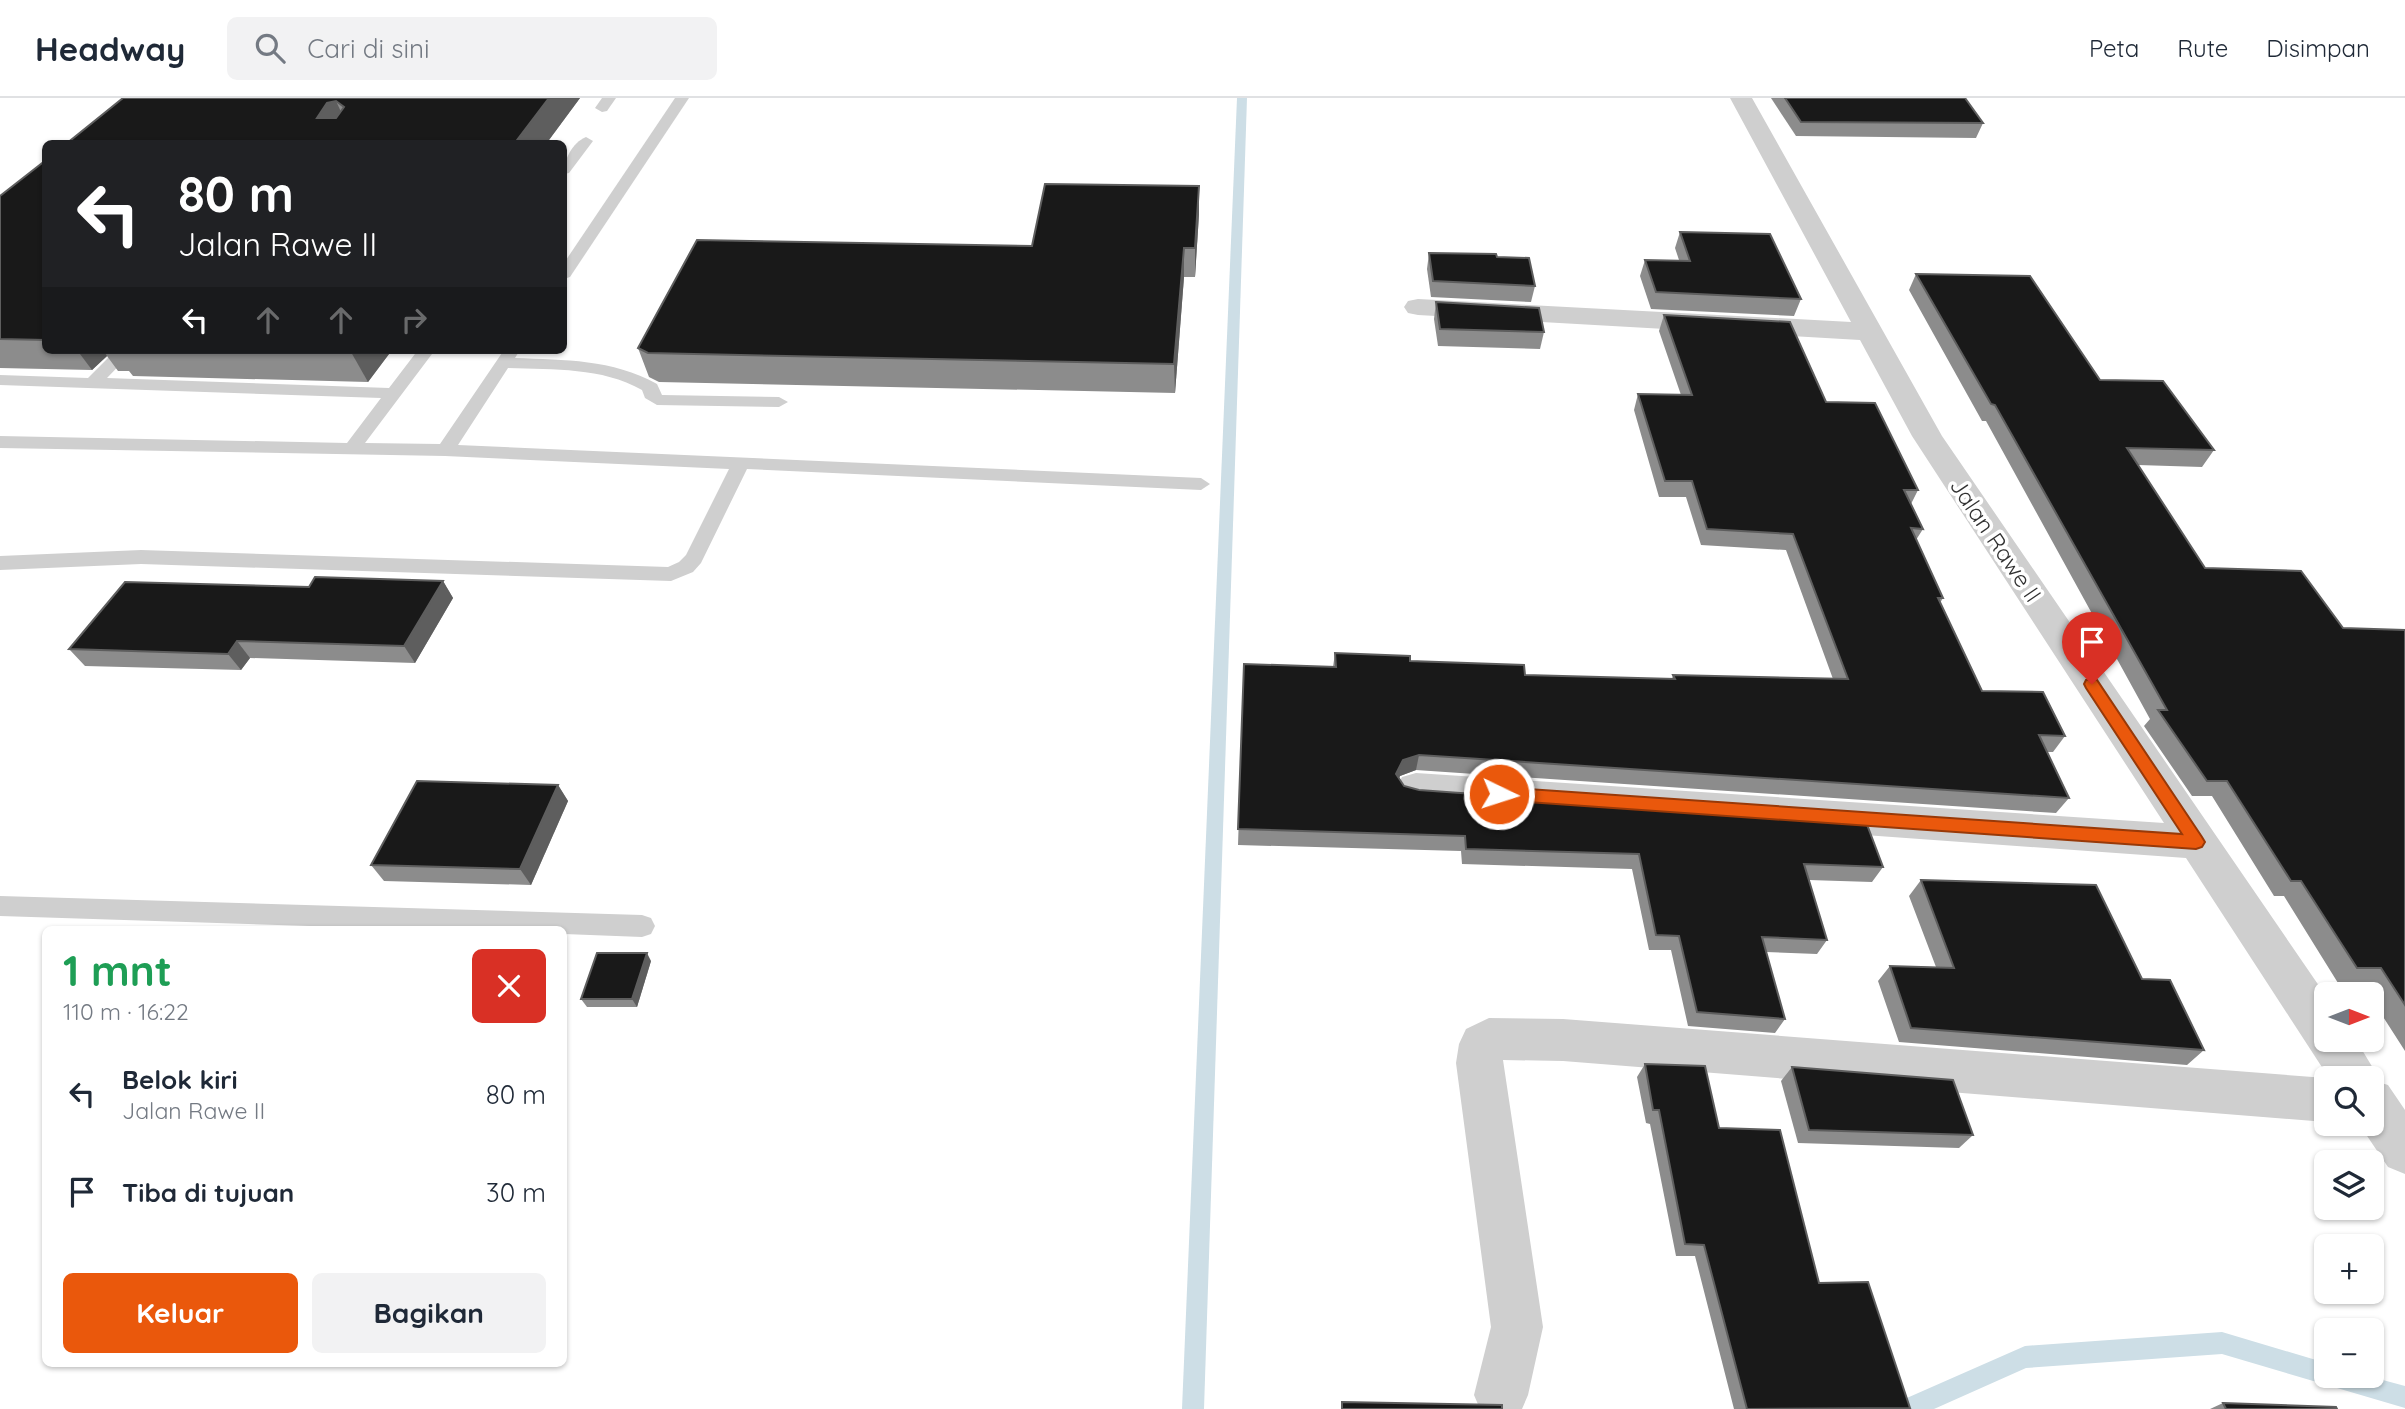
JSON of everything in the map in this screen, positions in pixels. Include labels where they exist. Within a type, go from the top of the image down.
[{"type":"street","name":"Jalan Rawe II","points":[[1741,98],[1927,436],[2314,1016]]},
{"type":"street","points":[[1419,307],[1871,331]]},
{"type":"street","points":[[1416,788],[2196,842]]},
{"type":"street","points":[[1502,1395],[1517,1327],[1479,1063],[1482,1044],[1489,1039],[1563,1040],[2314,1099]]},
{"type":"street","points":[[2384,1120],[2405,1151]]},
{"type":"lane","points":[[567,270],[682,98]]},
{"type":"lane","points":[[567,166],[586,141]]},
{"type":"lane","points":[[92,383],[122,354]]},
{"type":"lane","points":[[352,448],[424,354]]},
{"type":"lane","points":[[445,450],[508,356],[612,369],[634,377],[651,388],[651,394],[657,400],[779,401]]},
{"type":"lane","points":[[0,380],[394,393]]},
{"type":"lane","points":[[0,442],[445,450],[1201,484]]},
{"type":"lane","points":[[0,563],[141,557],[671,574],[686,568],[694,558],[741,463]]},
{"type":"lane","points":[[0,905],[642,926]]},
{"type":"building","points":[[123,98],[549,98],[517,140],[71,140]],"holes":[[[336,101],[344,107],[336,118],[317,118],[327,103]]]},
{"type":"building","points":[[1785,98],[1965,98],[1983,123],[1801,122]]},
{"type":"building","points":[[42,163],[42,340],[0,339],[0,196]]},
{"type":"building","points":[[1045,184],[1199,186],[1195,248],[1184,248],[1174,364],[648,353],[638,348],[697,240],[1032,246]]},
{"type":"building","points":[[1680,232],[1770,234],[1801,299],[1656,292],[1645,260],[1690,261]]},
{"type":"building","points":[[1429,253],[1496,254],[1497,257],[1529,258],[1535,286],[1433,281]]},
{"type":"building","points":[[1916,274],[2030,276],[2100,380],[2163,381],[2214,450],[2127,448],[2205,568],[2301,571],[2343,628],[2405,630],[2405,1005],[2381,968],[2357,968],[2301,881],[2291,881],[2227,781],[2207,781],[2158,710],[2167,710],[1995,405],[1991,404]]},
{"type":"building","points":[[1436,302],[1539,308],[1544,332],[1440,329]]},
{"type":"building","points":[[1664,315],[1790,322],[1826,402],[1875,403],[1918,490],[1904,490],[1923,529],[1911,528],[1943,598],[1938,598],[1982,691],[2043,692],[2065,736],[2039,735],[2069,798],[1419,755],[1403,760],[1396,774],[1404,786],[1419,790],[1866,822],[1883,867],[1804,864],[1827,940],[1762,937],[1785,1019],[1697,1012],[1679,936],[1656,935],[1639,854],[1466,849],[1465,836],[1238,829],[1244,664],[1336,667],[1335,653],[1410,656],[1410,661],[1524,665],[1525,675],[1675,679],[1673,675],[1848,679],[1793,534],[1707,529],[1692,481],[1665,481],[1638,394],[1692,395]]},
{"type":"building","points":[[315,577],[443,581],[404,646],[237,641],[228,654],[69,649],[125,582],[309,587]]},
{"type":"building","points":[[417,781],[558,785],[520,869],[371,865]]},
{"type":"building","points":[[1921,880],[2096,885],[2142,979],[2170,980],[2204,1050],[1911,1028],[1890,966],[1954,968]]},
{"type":"building","points":[[597,953],[647,953],[632,999],[581,999]]},
{"type":"building","points":[[1645,1064],[1705,1066],[1719,1128],[1780,1130],[1819,1283],[1868,1282],[1910,1408],[1747,1409],[1704,1245],[1685,1244],[1659,1110],[1653,1110]]},
{"type":"building","points":[[1792,1067],[1953,1080],[1973,1135],[1809,1130]]},
{"type":"building","points":[[1342,1402],[1502,1405],[1502,1409],[1342,1409]]},
{"type":"building","points":[[2223,1403],[2336,1407],[2337,1409],[2226,1409]]},
{"type":"waterway","points":[[1193,1409],[1242,98]]},
{"type":"waterway","points":[[1908,1409],[2025,1357],[2222,1343],[2314,1370]]},
{"type":"waterway","points":[[2373,1388],[2405,1397]]},
{"type":"route","points":[[1499,794],[2196,842],[2092,684]]}]
